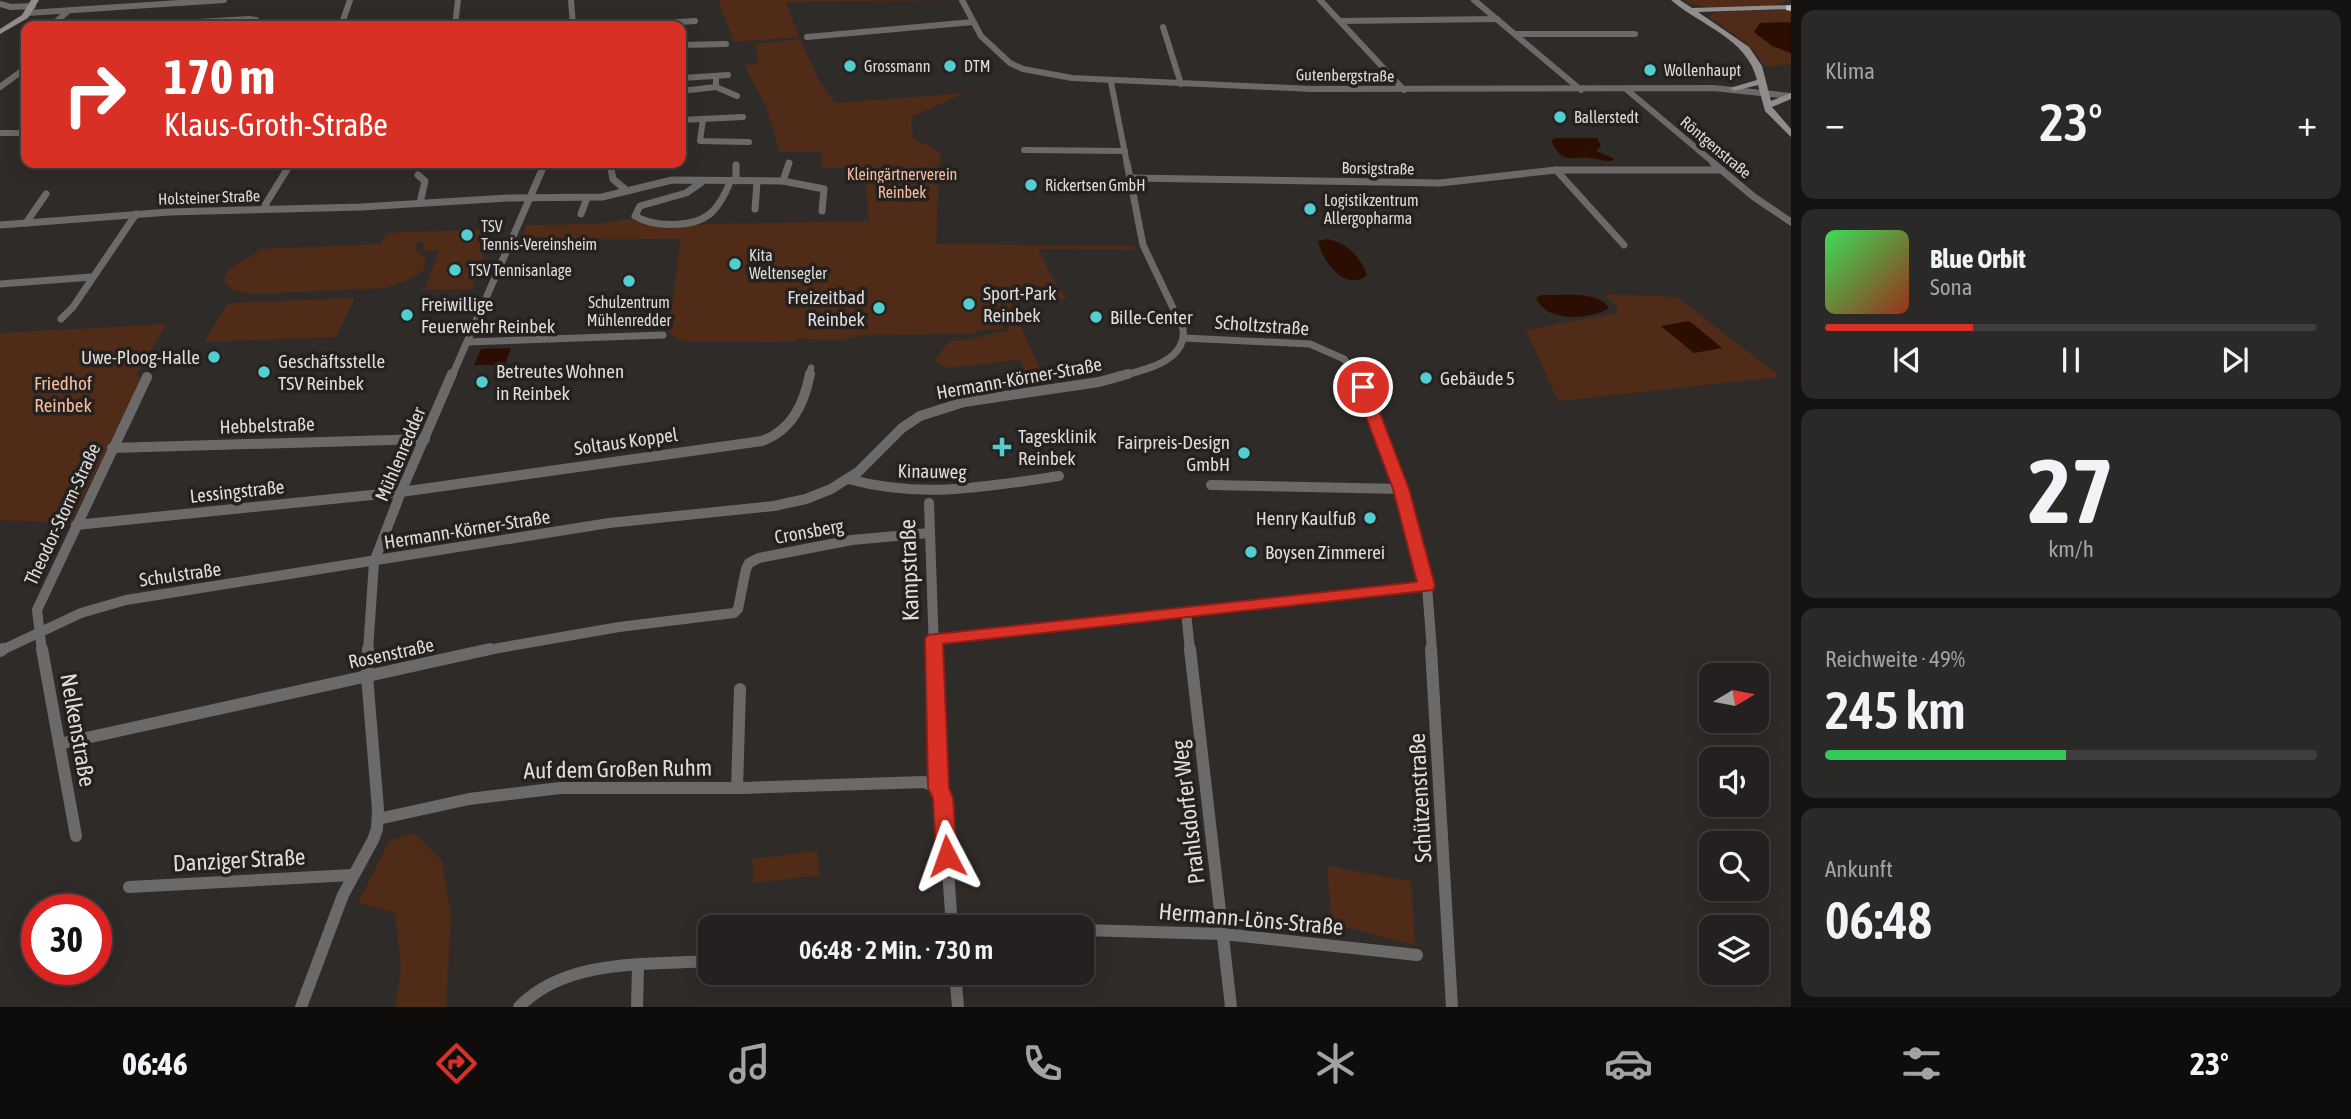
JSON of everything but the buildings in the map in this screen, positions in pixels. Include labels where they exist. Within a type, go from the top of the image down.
[{"type":"main road","points":[[1675,0],[1746,50],[1758,66],[1766,106],[1791,134]]},
{"type":"main road","points":[[0,32],[32,6]]},
{"type":"main road","points":[[1691,10],[1791,8]]},
{"type":"main road","points":[[1691,10],[1734,10]]},
{"type":"main road","points":[[1707,21],[1707,15],[1712,12]]},
{"type":"main road","points":[[1734,88],[1763,89]]},
{"type":"main road","points":[[1766,106],[1791,95]]},
{"type":"street","points":[[0,4],[68,12],[224,0]]},
{"type":"street","points":[[343,21],[350,0]]},
{"type":"street","points":[[456,21],[458,0]]},
{"type":"street","points":[[571,0],[573,21]]},
{"type":"street","name":"Gutenbergstraße","points":[[962,0],[973,22],[996,53],[1023,69],[1111,82],[1404,90],[1719,88],[1763,89],[1791,95]]},
{"type":"street","points":[[1320,0],[1404,90]]},
{"type":"street","points":[[1474,0],[1581,90]]},
{"type":"street","points":[[165,21],[171,4]]},
{"type":"street","points":[[57,21],[68,12]]},
{"type":"street","points":[[1340,21],[1497,19]]},
{"type":"street","points":[[221,21],[256,21]]},
{"type":"street","points":[[686,22],[695,21]]},
{"type":"street","points":[[807,37],[973,22]]},
{"type":"street","points":[[1163,27],[1181,84]]},
{"type":"street","points":[[1515,34],[1635,34]]},
{"type":"street","points":[[686,45],[726,44]]},
{"type":"street","points":[[0,88],[21,72]]},
{"type":"street","points":[[686,90],[716,83],[728,75]]},
{"type":"street","points":[[686,78],[701,76],[737,96]]},
{"type":"street","points":[[1111,82],[1144,248],[1183,329],[1184,338]]},
{"type":"street","points":[[1719,88],[1734,88]]},
{"type":"street","points":[[692,89],[698,101]]},
{"type":"street","name":"Röntgenstraße","points":[[1626,89],[1780,217],[1791,222]]},
{"type":"street","points":[[686,120],[743,117]]},
{"type":"street","points":[[703,119],[700,141],[749,142]]},
{"type":"street","points":[[0,133],[21,132]]},
{"type":"street","points":[[1024,150],[1125,151]]},
{"type":"street","points":[[783,181],[789,163]]},
{"type":"street","points":[[702,182],[686,193],[640,206],[635,216],[641,221],[658,223],[699,222],[715,211],[733,182],[736,165]]},
{"type":"street","points":[[268,209],[265,205],[288,168]]},
{"type":"street","name":"Mühlenredder","points":[[378,819],[367,676],[374,562],[401,492],[543,168]]},
{"type":"street","points":[[611,169],[613,179],[627,191]]},
{"type":"street","points":[[1556,170],[1624,245]]},
{"type":"street","name":"Borsigstraße","points":[[1130,178],[1440,183],[1556,170],[1722,170]]},
{"type":"street","points":[[418,174],[425,181],[420,203]]},
{"type":"street","name":"Holsteiner Straße","points":[[0,225],[136,214],[602,197],[672,180],[783,181],[824,189],[822,211]]},
{"type":"street","points":[[755,209],[757,182]]},
{"type":"street","points":[[26,223],[46,194]]},
{"type":"street","points":[[581,214],[587,198]]},
{"type":"street","points":[[61,319],[73,307],[136,214]]},
{"type":"street","points":[[0,284],[92,277]]},
{"type":"street","points":[[468,342],[663,335]]},
{"type":"street","name":"Hermann-Körner-Straße","points":[[374,562],[609,523],[774,506],[806,499],[858,472],[902,428],[920,416],[964,402],[1099,382],[1153,368],[1178,351],[1184,338]]},
{"type":"street","name":"Scholtzstraße","points":[[1184,338],[1300,342],[1326,349],[1344,359],[1353,368],[1363,387],[1401,489],[1427,586]]},
{"type":"street","name":"Soltaus Koppel","points":[[401,492],[773,439],[791,425],[808,383],[811,368]]},
{"type":"street","name":"Theodor-Storm-Straße","points":[[39,631],[38,606],[148,377]]},
{"type":"street","name":"Hebbelstraße","points":[[112,449],[425,439]]},
{"type":"street","name":"Kinauweg","points":[[848,479],[877,487],[958,491],[1059,476]]},
{"type":"street","points":[[1211,485],[1401,489]]},
{"type":"street","name":"Lessingstraße","points":[[76,525],[401,492]]},
{"type":"street","name":"Kampstraße","points":[[929,503],[939,788],[943,798],[951,915]]},
{"type":"street","name":"Cronsberg","points":[[734,613],[738,609],[746,569],[749,563],[759,558],[852,540],[929,533]]},
{"type":"street","name":"Schulstraße","points":[[0,651],[39,631],[102,605],[374,562]]},
{"type":"street","points":[[934,639],[1427,586]]},
{"type":"street","name":"Schützenstraße","points":[[1427,586],[1442,803],[1452,1007]]},
{"type":"street","name":"Prahlsdorfer Weg","points":[[1186,612],[1231,1007]]},
{"type":"street","name":"Rosenstraße","points":[[59,744],[492,649],[619,627],[734,613]]},
{"type":"street","name":"Nelkenstraße","points":[[39,631],[76,836]]},
{"type":"street","points":[[737,788],[740,689]]},
{"type":"street","name":"Auf dem Großen Ruhm","points":[[378,819],[527,791],[924,782],[939,788]]},
{"type":"street","points":[[301,1007],[352,875],[373,840],[378,819]]},
{"type":"street","name":"Danziger Straße","points":[[129,887],[352,875]]},
{"type":"street","name":"Hermann-Löns-Straße","points":[[1094,930],[1223,934],[1417,956]]},
{"type":"street","points":[[519,1007],[539,987],[561,978],[598,970],[698,962]]},
{"type":"street","points":[[637,1007],[638,967]]},
{"type":"street","points":[[956,985],[958,1007]]},
{"type":"green space","points":[[718,0],[953,0],[786,2],[799,37],[734,42]]},
{"type":"green space","points":[[1684,0],[1786,0],[1766,7],[1736,9],[1693,4]]},
{"type":"green space","points":[[1791,10],[1791,22],[1760,23],[1786,53],[1791,53],[1791,64],[1765,67],[1748,45],[1710,17],[1719,12]]},
{"type":"green space","name":"Kleingärtnerverein Reinbek","points":[[800,39],[818,79],[835,103],[966,93],[911,117],[913,138],[940,152],[936,244],[1133,246],[1136,250],[1039,249],[1051,276],[1066,299],[1000,299],[1003,329],[981,329],[973,334],[863,335],[842,340],[799,339],[795,342],[682,341],[668,333],[681,239],[520,240],[527,225],[596,224],[628,219],[654,225],[869,221],[865,167],[821,168],[821,152],[780,152],[765,104],[744,65],[758,64],[756,44]]},
{"type":"green space","points":[[493,229],[472,289],[425,290],[439,250],[423,251],[424,242],[418,242],[415,249],[426,258],[423,271],[386,288],[254,294],[233,290],[224,281],[229,269],[259,249],[381,244],[386,233]]},
{"type":"green space","points":[[1604,294],[1677,297],[1781,377],[1558,401],[1526,330],[1618,313],[1616,306]]},
{"type":"green space","points":[[355,298],[336,337],[204,342],[228,303]]},
{"type":"green space","points":[[1010,301],[1045,381],[1031,382],[1019,360],[948,368],[935,361],[950,342],[1009,332],[1005,302]]},
{"type":"green space","name":"Friedhof Reinbek","points":[[167,324],[135,376],[141,378],[71,523],[0,520],[0,333]]},
{"type":"green space","points":[[414,833],[442,861],[451,914],[446,1007],[395,1007],[401,969],[395,913],[358,903],[389,841]]},
{"type":"green space","points":[[817,851],[820,875],[754,883],[752,859]]},
{"type":"green space","points":[[1327,866],[1411,881],[1415,945],[1332,925]]},
{"type":"shaded area","points":[[1791,22],[1791,53],[1772,46],[1754,32],[1760,23]]},
{"type":"shaded area","points":[[1555,138],[1597,138],[1601,146],[1596,151],[1615,159],[1608,161],[1565,157],[1551,141]]},
{"type":"shaded area","points":[[1328,239],[1342,244],[1352,252],[1367,275],[1359,280],[1351,280],[1336,272],[1324,257],[1318,241]]},
{"type":"shaded area","points":[[1542,295],[1588,296],[1604,302],[1609,308],[1591,315],[1569,317],[1549,312],[1541,306],[1536,298]]},
{"type":"shaded area","points":[[1689,321],[1722,348],[1694,353],[1661,326]]},
{"type":"shaded area","points":[[511,348],[505,365],[474,365],[481,349]]},
{"type":"place","name":"Grossmann","points":[[850,66]]},
{"type":"place","name":"DTM","points":[[950,66]]},
{"type":"place","name":"Wollenhaupt","points":[[1650,70]]},
{"type":"place","name":"Ballerstedt","points":[[1560,117]]},
{"type":"place","name":"Rickertsen GmbH","points":[[1031,185]]},
{"type":"place","name":"Logistikzentrum Allergopharma","points":[[1310,209]]},
{"type":"place","name":"TSV Tennis-Vereinsheim","points":[[467,235]]},
{"type":"place","name":"Kita Weltensegler","points":[[735,264]]},
{"type":"place","name":"TSV Tennisanlage","points":[[455,270]]},
{"type":"place","name":"Schulzentrum Mühlenredder","points":[[629,281]]},
{"type":"place","name":"Sport-Park Reinbek","points":[[969,304]]},
{"type":"place","name":"Freizeitbad Reinbek","points":[[879,308]]},
{"type":"place","name":"Freiwillige Feuerwehr Reinbek","points":[[407,315]]},
{"type":"place","name":"Bille-Center","points":[[1096,317]]},
{"type":"place","name":"Uwe-Ploog-Halle","points":[[214,357]]},
{"type":"place","name":"Geschäftsstelle TSV Reinbek","points":[[264,372]]},
{"type":"place","name":"Gebäude 5","points":[[1426,378]]},
{"type":"place","name":"Betreutes Wohnen in Reinbek","points":[[482,382]]},
{"type":"place","name":"Tagesklinik Reinbek","points":[[1002,447]]},
{"type":"place","name":"Fairpreis-Design GmbH","points":[[1244,453]]},
{"type":"place","name":"Henry Kaulfuß","points":[[1370,518]]},
{"type":"place","name":"Boysen Zimmerei","points":[[1251,552]]},
{"type":"route","points":[[947,856],[943,798],[939,788],[934,639],[1427,586],[1401,489],[1363,387]]}]
